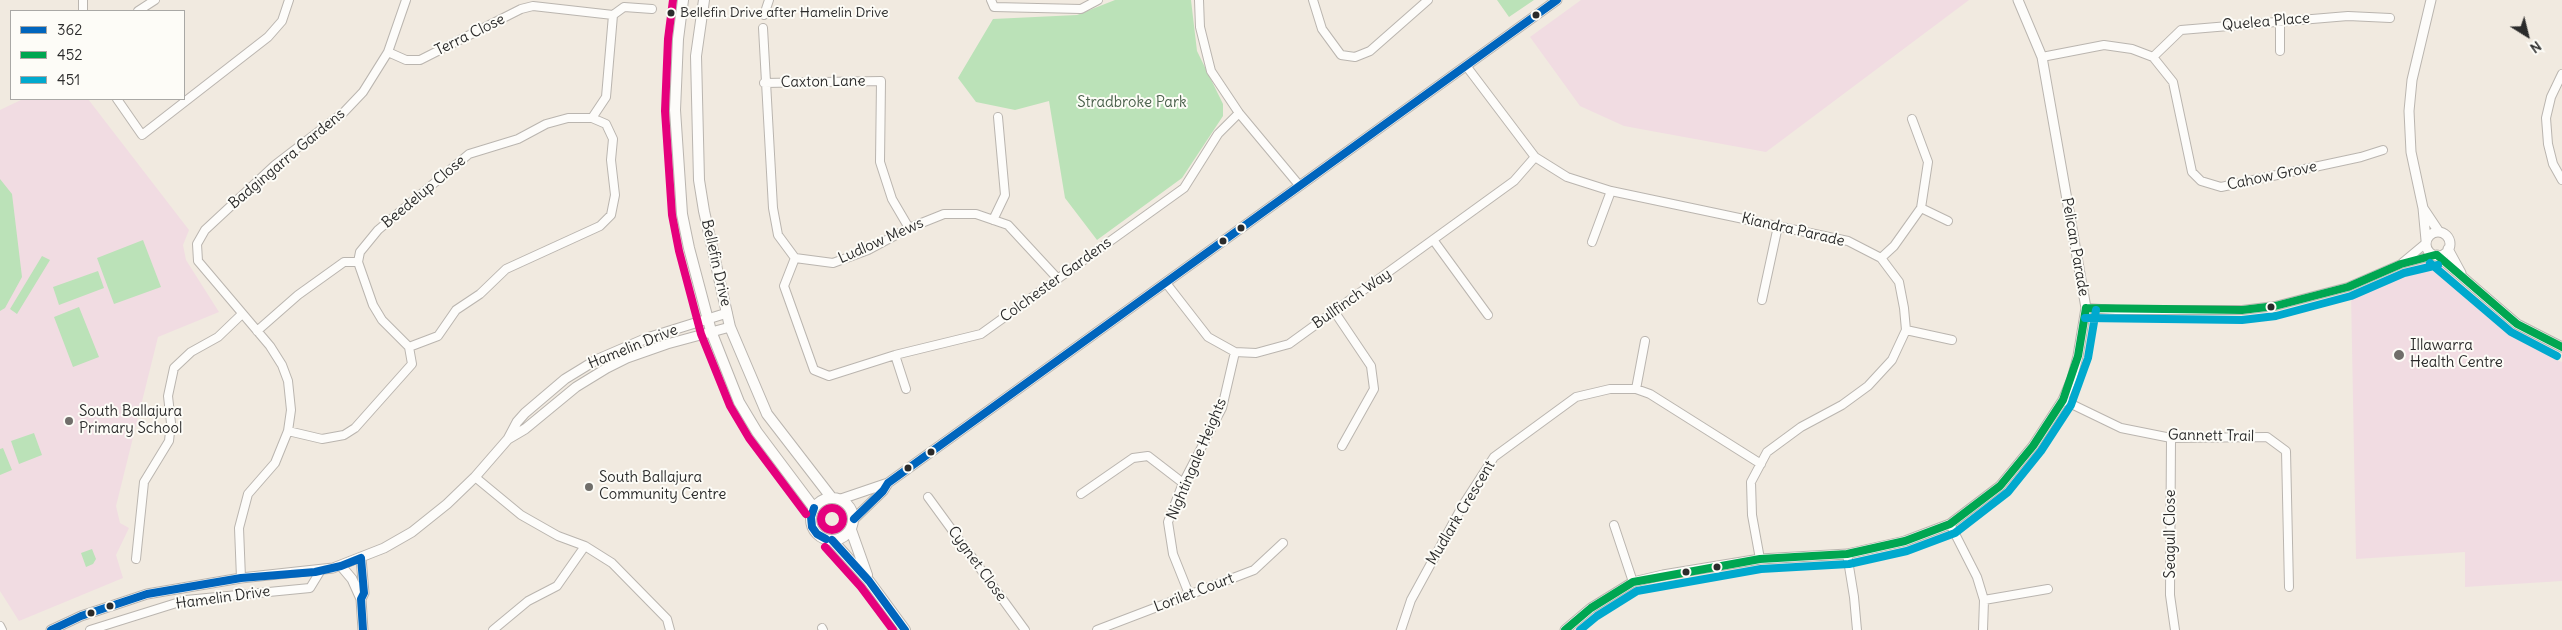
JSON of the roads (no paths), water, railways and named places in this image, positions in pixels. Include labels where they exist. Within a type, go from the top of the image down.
[{"type":"main road","name":"Bellefin Drive","points":[[683,0],[678,39],[675,110],[678,176],[682,214],[711,331],[747,417],[814,508]]},
{"type":"main road","name":"Bellefin Drive","points":[[704,0],[696,56],[699,180],[704,211],[730,327],[766,414],[836,498]]},
{"type":"main road","points":[[832,540],[844,536],[851,530],[854,519],[850,507],[836,498],[818,503],[811,517],[812,526],[817,534],[832,540],[869,581],[905,630]]},
{"type":"main road","points":[[851,530],[869,581]]},
{"type":"street","points":[[140,10],[155,0]]},
{"type":"street","points":[[118,100],[142,135],[268,37],[282,21],[289,0]]},
{"type":"street","name":"Badgingarra Gardens","points":[[241,578],[240,528],[248,494],[274,463],[288,432],[291,410],[286,373],[278,358],[198,261],[196,252],[201,236],[275,165],[344,112],[363,92],[388,52],[406,0]]},
{"type":"street","points":[[764,15],[769,0]]},
{"type":"street","points":[[991,0],[994,8],[1081,9],[1098,0]]},
{"type":"street","points":[[1199,0],[1200,27],[1211,71],[1238,113],[1299,185]]},
{"type":"street","points":[[1313,0],[1322,29],[1341,55],[1355,57],[1370,51],[1428,0]]},
{"type":"street","points":[[836,498],[888,483],[1299,185],[1467,67],[1557,0]]},
{"type":"street","name":"Pelican Parade","points":[[1565,630],[1591,608],[1633,582],[1671,573],[1760,559],[1847,554],[1906,541],[1950,524],[2000,486],[2033,446],[2063,400],[2078,356],[2086,308],[2042,57],[2018,0]]},
{"type":"street","points":[[2432,0],[2412,80],[2410,111],[2411,152],[2423,208],[2427,248],[2517,324],[2562,347]]},
{"type":"street","name":"Terra Close","points":[[388,52],[406,60],[420,60],[521,9],[533,6],[612,15],[624,7],[652,9]]},
{"type":"street","points":[[409,347],[438,336],[456,310],[480,294],[506,269],[600,226],[610,215],[615,195],[611,160],[613,139],[606,124],[592,118],[606,98],[607,63],[612,15]]},
{"type":"street","name":"Quelea Place","points":[[2153,57],[2181,30],[2348,16],[2390,18]]},
{"type":"street","points":[[2280,21],[2280,51]]},
{"type":"street","points":[[762,28],[773,208],[778,235],[795,258]]},
{"type":"street","points":[[2042,57],[2104,45],[2132,49],[2153,57]]},
{"type":"street","name":"Cahow Grove","points":[[2153,57],[2173,82],[2192,172],[2201,181],[2221,187],[2361,157],[2383,150]]},
{"type":"street","name":"Kiandra Parade","points":[[1467,67],[1535,157],[1567,177],[1611,192],[1848,241],[1881,258],[1898,282],[1904,308],[1906,330]]},
{"type":"street","points":[[2562,74],[2551,96],[2546,118],[2549,151],[2553,164],[2562,180]]},
{"type":"street","name":"Caxton Lane","points":[[764,83],[881,81],[880,162],[892,199],[909,228]]},
{"type":"street","name":"Colchester Gardens","points":[[795,258],[784,286],[814,370],[829,376],[896,355],[981,334],[1184,188],[1218,134],[1238,113]]},
{"type":"street","points":[[993,220],[1005,195],[998,117]]},
{"type":"street","name":"Beedelup Close","points":[[358,262],[360,252],[378,230],[469,154],[518,139],[546,124],[568,118],[592,118]]},
{"type":"street","points":[[1881,258],[1894,246],[1921,208],[1928,162],[1912,119]]},
{"type":"street","name":"Bullfinch Way","points":[[1166,283],[1208,337],[1234,352],[1256,353],[1289,344],[1434,241],[1514,181],[1535,157]]},
{"type":"street","points":[[1592,242],[1611,192]]},
{"type":"street","points":[[1921,208],[1948,221]]},
{"type":"street","points":[[2423,208],[2439,232],[2449,240],[2448,249],[2464,278]]},
{"type":"street","name":"Ludlow Mews","points":[[795,258],[833,263],[868,250],[909,228],[944,214],[976,214],[1008,225],[1058,279]]},
{"type":"street","points":[[1762,300],[1778,226]]},
{"type":"street","points":[[2401,264],[2426,241],[2429,235],[2439,232]]},
{"type":"street","points":[[1434,241],[1488,315]]},
{"type":"street","points":[[2086,308],[2242,310],[2276,306],[2348,287],[2401,264],[2443,254],[2448,249]]},
{"type":"street","points":[[256,331],[298,295],[344,262],[358,262],[373,305],[382,320],[409,347],[412,364],[355,428],[344,435],[322,439],[288,432]]},
{"type":"street","points":[[1334,311],[1371,366],[1374,389],[1342,446]]},
{"type":"street","points":[[136,559],[144,482],[169,441],[171,423],[168,396],[174,368],[191,352],[218,337],[242,314]]},
{"type":"street","name":"Hamelin Drive","points":[[51,630],[81,616],[147,594],[241,578],[342,566],[384,548],[425,523],[475,477],[508,439],[517,422],[525,413],[549,391],[582,368],[647,338],[708,318],[727,314]]},
{"type":"street","name":"Hamelin Drive","points":[[508,439],[525,429],[592,376],[627,358],[711,331],[730,327]]},
{"type":"street","points":[[1760,559],[1752,515],[1751,482],[1767,452],[1801,427],[1842,405],[1868,386],[1892,360],[1906,330],[1952,340]]},
{"type":"street","points":[[1636,389],[1645,341]]},
{"type":"street","name":"Nightingale Heights","points":[[1189,594],[1172,554],[1168,522],[1184,483],[1222,408],[1234,352]]},
{"type":"street","points":[[896,355],[906,389]]},
{"type":"street","name":"Mudlark Crescent","points":[[1400,630],[1411,600],[1463,505],[1494,457],[1576,397],[1610,390],[1636,389],[1650,394],[1761,464]]},
{"type":"street","name":"Gannett Trail","points":[[2063,400],[2121,428],[2171,438],[2267,437],[2286,451],[2289,587]]},
{"type":"street","name":"Seagull Close","points":[[2171,438],[2170,595],[2175,630]]},
{"type":"street","points":[[1082,494],[1133,458],[1148,456],[1184,483]]},
{"type":"street","points":[[475,477],[521,515],[558,536],[585,546],[612,563],[667,619],[670,630]]},
{"type":"street","points":[[854,519],[883,491],[888,483]]},
{"type":"street","name":"Cygnet Close","points":[[928,497],[1025,630]]},
{"type":"street","points":[[1950,524],[1977,577],[1984,600],[1983,630]]},
{"type":"street","points":[[1614,525],[1633,582]]},
{"type":"street","name":"Lorilet Court","points":[[1097,630],[1254,570],[1283,543]]},
{"type":"street","points":[[493,630],[528,601],[557,586],[585,546]]},
{"type":"street","points":[[1847,554],[1857,630]]},
{"type":"street","points":[[360,558],[364,593],[361,599]]},
{"type":"street","points":[[342,566],[352,579],[361,599],[363,630]]},
{"type":"street","name":"Hamelin Drive","points":[[90,630],[186,600],[310,588],[321,570]]},
{"type":"street","points":[[1984,600],[2048,589]]},
{"type":"street","points":[[0,626],[2,630]]},
{"type":"place","name":"Bellefin Drive after Hamelin Drive","points":[[671,13]]},
{"type":"place","name":"Illawarra Health Centre","points":[[2399,355]]},
{"type":"place","name":"South Ballajura Primary School","points":[[69,421]]},
{"type":"place","name":"South Ballajura Community Centre","points":[[589,487]]},
{"type":"park label","name":"Stradbroke Park","points":[[1132,103]]}]
